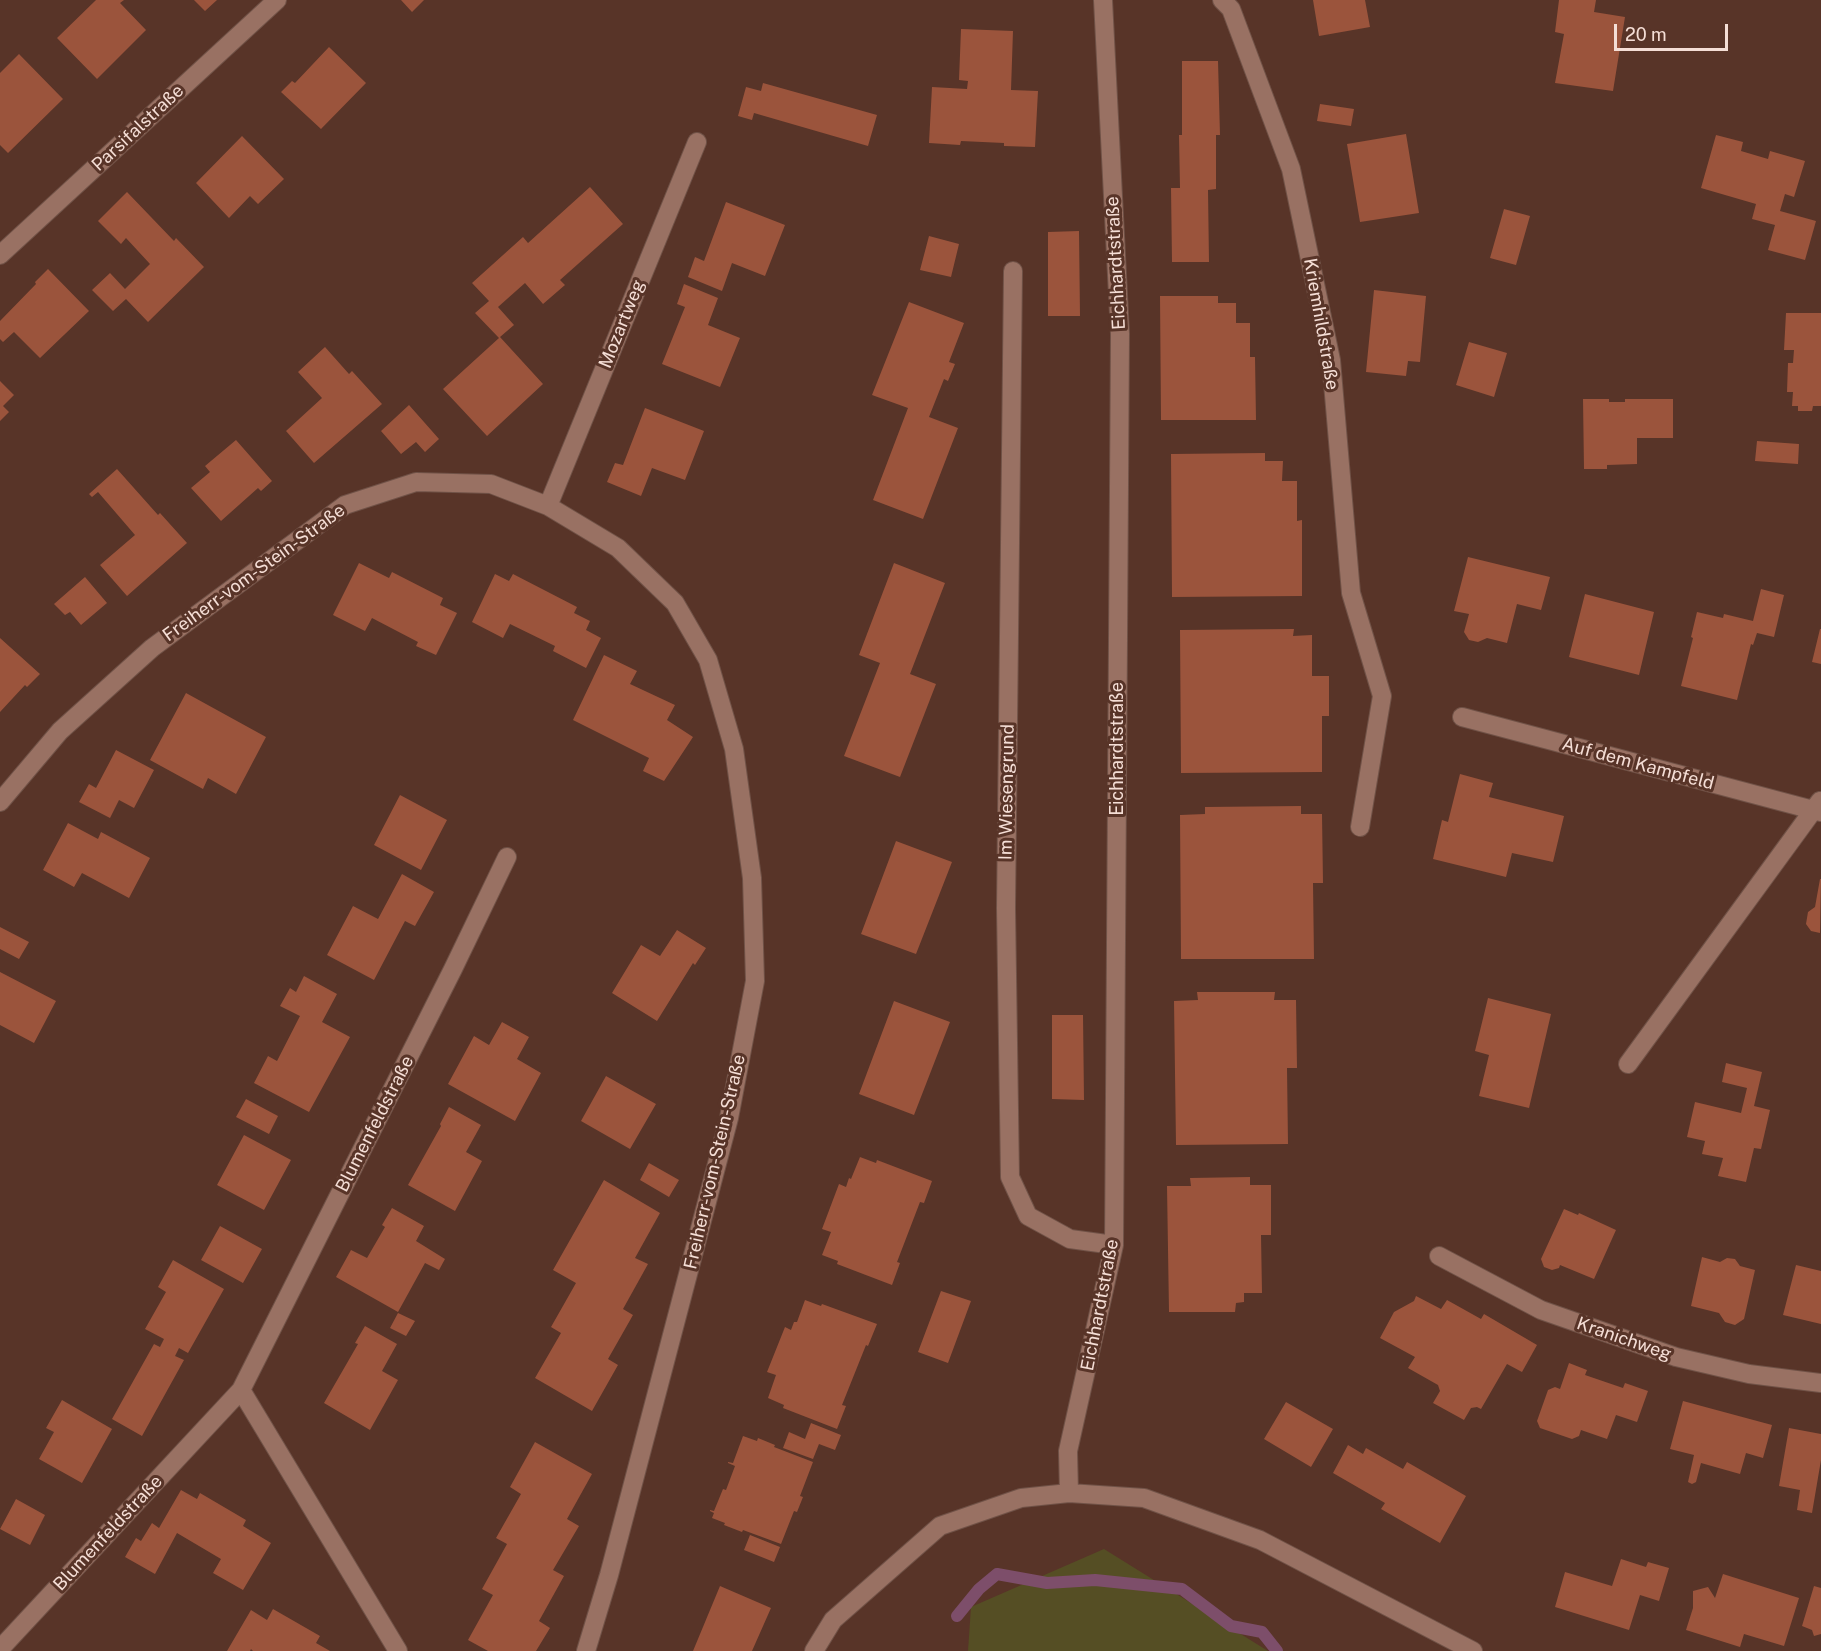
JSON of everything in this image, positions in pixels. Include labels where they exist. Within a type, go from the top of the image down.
[{"type":"street","name":"Parsifalstraße","points":[[0,255],[277,0]]},
{"type":"street","name":"Eichhardtstraße","points":[[1069,1493],[1068,1451],[1083,1393],[1114,1245],[1120,334],[1103,0]]},
{"type":"street","name":"Kriemhildstraße","points":[[1222,0],[1231,9],[1291,170],[1331,360],[1351,593],[1382,696],[1360,827]]},
{"type":"street","name":"Mozartweg","points":[[548,506],[697,142]]},
{"type":"street","name":"Im Wiesengrund","points":[[1014,271],[1006,908],[1010,1177],[1028,1216],[1070,1239],[1114,1245]]},
{"type":"street","name":"Freiherr-vom-Stein-Straße","points":[[0,802],[60,730],[152,648],[345,505],[416,482],[491,484],[548,506],[618,548],[675,603],[708,660],[734,748],[752,878],[755,981],[729,1118],[609,1575],[586,1651]]},
{"type":"street","name":"Auf dem Kampfeld","points":[[1462,717],[1819,807],[1628,1064]]},
{"type":"street","name":"Blumenfeldstraße","points":[[0,1649],[241,1390],[507,857]]},
{"type":"street","name":"Kranichweg","points":[[1440,1256],[1541,1310],[1676,1357],[1749,1374],[1821,1383]]},
{"type":"street","points":[[241,1390],[398,1651]]},
{"type":"street","points":[[814,1651],[832,1620],[940,1526],[1021,1498],[1069,1493],[1144,1498],[1260,1540],[1473,1651]]},
{"type":"shaded area","points":[[1104,1549],[1268,1651],[968,1651],[971,1607]]},
{"type":"building","points":[[96,0],[124,0],[120,3],[146,30],[97,79],[57,38]]},
{"type":"building","points":[[194,0],[217,0],[205,11]]},
{"type":"building","points":[[401,0],[424,0],[412,12]]},
{"type":"building","points":[[1313,0],[1365,0],[1370,27],[1319,36]]},
{"type":"building","points":[[1559,0],[1596,0],[1594,12],[1625,17],[1613,91],[1555,83],[1564,34],[1555,32]]},
{"type":"building","points":[[961,29],[1013,31],[1011,90],[1038,91],[1035,147],[961,141],[960,145],[929,143],[932,87],[967,89],[968,81],[959,80]]},
{"type":"building","points":[[329,47],[366,83],[321,129],[281,92],[292,81],[295,83]]},
{"type":"building","points":[[19,54],[63,99],[8,153],[0,145],[0,73]]},
{"type":"building","points":[[1182,61],[1218,61],[1220,135],[1216,135],[1216,189],[1208,190],[1209,262],[1172,262],[1171,188],[1180,188],[1179,135],[1182,135]]},
{"type":"building","points":[[763,83],[877,115],[868,146],[754,113],[752,120],[738,116],[746,87],[761,91]]},
{"type":"building","points":[[1320,104],[1354,109],[1351,126],[1317,121]]},
{"type":"building","points":[[1406,134],[1419,213],[1360,222],[1347,144]]},
{"type":"building","points":[[1716,135],[1743,142],[1741,151],[1768,159],[1770,151],[1805,161],[1794,197],[1785,194],[1780,211],[1816,221],[1805,260],[1768,250],[1775,225],[1752,219],[1756,204],[1701,188]]},
{"type":"building","points":[[242,136],[284,179],[258,204],[250,196],[229,218],[196,183]]},
{"type":"building","points":[[590,187],[623,224],[560,280],[565,285],[543,304],[525,283],[498,307],[514,325],[500,337],[543,384],[487,436],[443,389],[499,338],[475,313],[489,301],[472,283],[523,237],[528,243]]},
{"type":"building","points":[[127,192],[174,241],[176,238],[204,267],[148,322],[126,299],[113,311],[92,290],[110,273],[125,289],[150,264],[126,238],[121,244],[98,221]]},
{"type":"building","points":[[726,202],[785,225],[765,276],[732,263],[722,291],[688,277],[695,257],[704,261]]},
{"type":"building","points":[[1504,209],[1530,216],[1516,265],[1490,258]]},
{"type":"building","points":[[1079,231],[1080,316],[1048,316],[1048,232]]},
{"type":"building","points":[[929,236],[959,244],[951,277],[920,270]]},
{"type":"building","points":[[48,269],[89,311],[40,358],[14,332],[3,342],[0,339],[0,321]]},
{"type":"building","points":[[684,284],[718,298],[708,325],[740,338],[720,387],[662,364],[685,307],[677,304]]},
{"type":"building","points":[[1374,290],[1426,296],[1420,362],[1408,361],[1406,376],[1366,372]]},
{"type":"building","points":[[1160,296],[1218,296],[1218,303],[1236,303],[1236,323],[1250,323],[1250,357],[1255,357],[1256,420],[1161,420]]},
{"type":"building","points":[[909,302],[964,323],[949,362],[955,364],[948,381],[944,379],[929,417],[958,428],[923,519],[873,500],[908,408],[872,395]]},
{"type":"building","points":[[1786,313],[1821,313],[1821,406],[1813,406],[1812,411],[1798,411],[1798,406],[1792,406],[1793,392],[1787,392],[1788,363],[1793,363],[1794,350],[1784,350]]},
{"type":"building","points":[[1469,342],[1507,353],[1494,397],[1456,385]]},
{"type":"building","points":[[325,347],[349,374],[352,371],[382,404],[314,463],[286,431],[322,398],[298,372]]},
{"type":"building","points":[[0,381],[14,395],[3,406],[9,412],[0,421]]},
{"type":"building","points":[[1583,399],[1609,399],[1609,402],[1625,402],[1625,399],[1673,399],[1673,438],[1637,438],[1637,464],[1607,465],[1607,469],[1584,469]]},
{"type":"building","points":[[409,405],[439,439],[425,452],[416,442],[401,454],[381,431]]},
{"type":"building","points":[[645,408],[704,431],[685,480],[652,468],[641,496],[607,482],[615,463],[623,465]]},
{"type":"building","points":[[236,440],[272,481],[261,491],[258,488],[221,521],[191,488],[210,472],[205,466]]},
{"type":"building","points":[[1757,441],[1799,444],[1798,464],[1755,461]]},
{"type":"building","points":[[1265,453],[1265,461],[1283,461],[1282,481],[1297,481],[1297,521],[1302,520],[1302,596],[1172,597],[1171,454]]},
{"type":"building","points":[[117,469],[158,515],[160,513],[187,543],[127,596],[100,565],[135,535],[98,492],[92,497],[89,494]]},
{"type":"building","points":[[1468,557],[1550,577],[1541,610],[1517,604],[1507,643],[1487,638],[1478,642],[1469,640],[1464,632],[1469,614],[1454,611]]},
{"type":"building","points":[[359,563],[389,578],[392,572],[443,598],[440,605],[457,613],[436,655],[416,646],[418,642],[372,618],[365,631],[333,615]]},
{"type":"building","points":[[894,563],[945,583],[910,674],[936,684],[900,777],[844,756],[880,663],[859,655]]},
{"type":"building","points":[[495,574],[509,581],[513,574],[577,607],[574,613],[590,621],[586,630],[601,638],[586,668],[553,651],[555,646],[510,624],[503,638],[472,622]]},
{"type":"building","points":[[85,577],[107,603],[81,625],[70,612],[65,615],[54,604]]},
{"type":"building","points":[[1761,589],[1784,595],[1774,637],[1757,633],[1753,645],[1751,644],[1737,700],[1681,686],[1697,612],[1723,618],[1724,614],[1753,621]]},
{"type":"building","points":[[1585,594],[1654,612],[1639,675],[1569,657]]},
{"type":"building","points":[[1294,629],[1293,636],[1312,635],[1312,676],[1329,676],[1329,716],[1322,716],[1322,772],[1181,773],[1180,630]]},
{"type":"building","points":[[1821,629],[1821,664],[1812,662]]},
{"type":"building","points":[[0,638],[40,674],[27,687],[25,685],[0,712]]},
{"type":"building","points":[[604,655],[637,671],[630,684],[675,705],[667,720],[693,737],[664,781],[643,771],[649,758],[573,720]]},
{"type":"building","points":[[186,693],[266,737],[236,794],[208,778],[203,789],[150,760]]},
{"type":"building","points":[[116,750],[154,770],[134,808],[119,800],[110,818],[79,802],[89,784],[96,788]]},
{"type":"building","points":[[1460,774],[1493,783],[1489,797],[1564,816],[1553,862],[1512,853],[1506,877],[1433,859],[1442,820],[1448,822]]},
{"type":"building","points":[[400,795],[447,820],[421,870],[374,845]]},
{"type":"building","points":[[1301,806],[1301,814],[1322,814],[1323,883],[1313,883],[1314,959],[1181,959],[1180,815],[1205,814],[1205,807]]},
{"type":"building","points":[[68,823],[98,839],[101,832],[150,858],[129,898],[82,873],[74,887],[43,870]]},
{"type":"building","points":[[896,841],[952,862],[916,954],[861,934]]},
{"type":"building","points":[[402,874],[434,892],[415,926],[405,921],[374,980],[327,955],[353,906],[378,919]]},
{"type":"building","points":[[1820,879],[1820,933],[1811,931],[1806,924],[1808,912],[1815,907]]},
{"type":"building","points":[[0,927],[29,942],[19,959],[0,949]]},
{"type":"building","points":[[677,930],[706,948],[695,965],[693,963],[657,1021],[612,993],[641,945],[660,956]]},
{"type":"building","points":[[0,972],[56,1001],[34,1043],[0,1025]]},
{"type":"building","points":[[304,976],[337,994],[322,1022],[350,1037],[309,1112],[254,1083],[268,1056],[277,1061],[300,1016],[280,1006],[290,988],[296,992]]},
{"type":"building","points":[[1197,992],[1275,992],[1274,1000],[1296,1000],[1297,1068],[1287,1068],[1288,1144],[1176,1145],[1174,1001],[1198,1000]]},
{"type":"building","points":[[1488,998],[1551,1014],[1529,1108],[1479,1096],[1489,1055],[1475,1051]]},
{"type":"building","points":[[894,1001],[950,1022],[914,1115],[859,1094]]},
{"type":"building","points":[[1052,1015],[1083,1015],[1084,1100],[1052,1099]]},
{"type":"building","points":[[502,1022],[529,1037],[517,1059],[541,1073],[515,1121],[448,1084],[474,1036],[489,1045]]},
{"type":"building","points":[[1726,1063],[1762,1072],[1754,1106],[1770,1110],[1761,1149],[1754,1148],[1746,1182],[1718,1176],[1723,1158],[1702,1154],[1705,1141],[1687,1137],[1695,1102],[1741,1113],[1747,1088],[1722,1082]]},
{"type":"building","points":[[606,1076],[656,1104],[630,1149],[581,1121]]},
{"type":"building","points":[[246,1099],[278,1116],[269,1134],[236,1117]]},
{"type":"building","points":[[449,1107],[481,1125],[466,1152],[482,1161],[455,1211],[408,1185]]},
{"type":"building","points":[[244,1135],[291,1160],[264,1210],[217,1185]]},
{"type":"building","points":[[860,1157],[876,1163],[877,1160],[932,1181],[924,1203],[920,1202],[897,1262],[900,1263],[892,1285],[837,1264],[838,1261],[822,1255],[831,1232],[822,1229],[839,1184],[846,1187]]},
{"type":"building","points":[[649,1163],[679,1180],[669,1197],[640,1180]]},
{"type":"building","points":[[1250,1177],[1250,1185],[1271,1185],[1271,1235],[1261,1235],[1262,1293],[1244,1293],[1244,1302],[1236,1303],[1235,1312],[1169,1312],[1167,1186],[1191,1186],[1190,1178]]},
{"type":"building","points":[[604,1180],[660,1213],[635,1258],[648,1264],[623,1309],[633,1315],[608,1359],[618,1365],[592,1411],[535,1378],[561,1333],[551,1327],[576,1283],[553,1270]]},
{"type":"building","points":[[392,1208],[424,1226],[416,1241],[445,1259],[439,1270],[425,1263],[398,1312],[336,1277],[351,1250],[367,1258],[385,1227],[382,1225]]},
{"type":"building","points":[[1564,1209],[1578,1215],[1579,1213],[1616,1230],[1594,1279],[1560,1265],[1559,1268],[1552,1270],[1544,1267],[1541,1259]]},
{"type":"building","points":[[220,1226],[262,1249],[243,1283],[201,1260]]},
{"type":"building","points":[[1702,1257],[1720,1262],[1727,1258],[1735,1259],[1740,1266],[1755,1270],[1744,1319],[1735,1325],[1725,1322],[1719,1313],[1691,1306]]},
{"type":"building","points":[[173,1260],[224,1289],[188,1353],[179,1348],[175,1356],[184,1360],[142,1436],[112,1419],[154,1344],[160,1347],[164,1339],[145,1329],[166,1292],[158,1287]]},
{"type":"building","points":[[1796,1265],[1821,1271],[1821,1324],[1783,1315]]},
{"type":"building","points":[[941,1291],[971,1301],[948,1363],[918,1352]]},
{"type":"building","points":[[1416,1296],[1441,1309],[1447,1300],[1481,1319],[1484,1314],[1537,1345],[1522,1372],[1507,1364],[1481,1409],[1471,1408],[1464,1420],[1433,1403],[1440,1391],[1438,1385],[1408,1368],[1415,1357],[1380,1338],[1394,1312],[1414,1301]]},
{"type":"building","points":[[805,1300],[877,1324],[842,1405],[846,1406],[837,1429],[783,1408],[784,1405],[768,1398],[776,1375],[767,1372],[785,1327],[791,1330],[794,1322],[797,1322]]},
{"type":"building","points":[[398,1313],[415,1321],[406,1336],[390,1328]]},
{"type":"building","points":[[365,1326],[397,1344],[382,1371],[398,1380],[370,1430],[324,1403],[358,1344],[355,1343]]},
{"type":"building","points":[[1569,1363],[1587,1370],[1585,1375],[1623,1388],[1625,1383],[1648,1391],[1637,1422],[1616,1415],[1607,1439],[1581,1430],[1579,1436],[1572,1439],[1540,1428],[1537,1421],[1548,1390],[1555,1387],[1560,1389]]},
{"type":"building","points":[[62,1400],[112,1429],[82,1483],[39,1459],[54,1432],[46,1428]]},
{"type":"building","points":[[1683,1401],[1772,1425],[1763,1458],[1746,1453],[1740,1474],[1701,1463],[1696,1482],[1692,1484],[1688,1482],[1694,1455],[1670,1449]]},
{"type":"building","points":[[1286,1402],[1333,1429],[1311,1467],[1264,1439]]},
{"type":"building","points":[[811,1423],[841,1435],[835,1450],[819,1444],[813,1459],[783,1448],[789,1432],[805,1439]]},
{"type":"building","points":[[1789,1428],[1821,1434],[1821,1460],[1812,1513],[1797,1510],[1800,1490],[1779,1486]]},
{"type":"building","points":[[743,1436],[757,1441],[758,1438],[775,1445],[774,1447],[813,1462],[800,1496],[803,1497],[797,1512],[794,1511],[781,1544],[743,1530],[742,1532],[712,1518],[714,1513],[710,1510],[714,1511],[723,1489],[726,1490],[735,1466],[728,1462],[733,1463]]},
{"type":"building","points":[[535,1442],[592,1474],[567,1519],[579,1526],[553,1570],[564,1576],[539,1621],[550,1628],[536,1651],[488,1651],[468,1640],[493,1595],[482,1589],[507,1544],[496,1538],[521,1494],[510,1487]]},
{"type":"building","points":[[1348,1445],[1363,1454],[1366,1448],[1403,1469],[1407,1462],[1466,1496],[1440,1543],[1381,1509],[1385,1503],[1333,1473]]},
{"type":"building","points":[[181,1490],[197,1499],[200,1493],[246,1520],[243,1526],[271,1543],[243,1590],[213,1573],[221,1559],[177,1533],[155,1574],[125,1557],[136,1538],[141,1541],[152,1523],[159,1528]]},
{"type":"building","points":[[16,1499],[45,1515],[30,1545],[0,1529]]},
{"type":"building","points":[[750,1535],[780,1547],[774,1562],[744,1550]]},
{"type":"building","points":[[1621,1559],[1646,1567],[1648,1562],[1669,1568],[1659,1601],[1640,1595],[1629,1630],[1555,1607],[1565,1572],[1612,1586]]},
{"type":"building","points":[[1723,1574],[1799,1598],[1784,1646],[1744,1634],[1740,1647],[1686,1630],[1693,1608],[1693,1591],[1708,1587],[1715,1598]]},
{"type":"building","points":[[720,1586],[771,1608],[752,1651],[693,1651]]},
{"type":"building","points":[[1814,1586],[1821,1588],[1821,1634],[1814,1636],[1812,1630],[1802,1626]]},
{"type":"building","points":[[273,1609],[320,1636],[316,1643],[330,1651],[253,1651],[251,1649],[250,1651],[227,1651],[251,1610],[267,1620]]},
{"type":"waterway","points":[[957,1616],[979,1589],[997,1574],[1047,1583],[1095,1580],[1182,1589],[1231,1626],[1262,1632],[1277,1651]]}]
